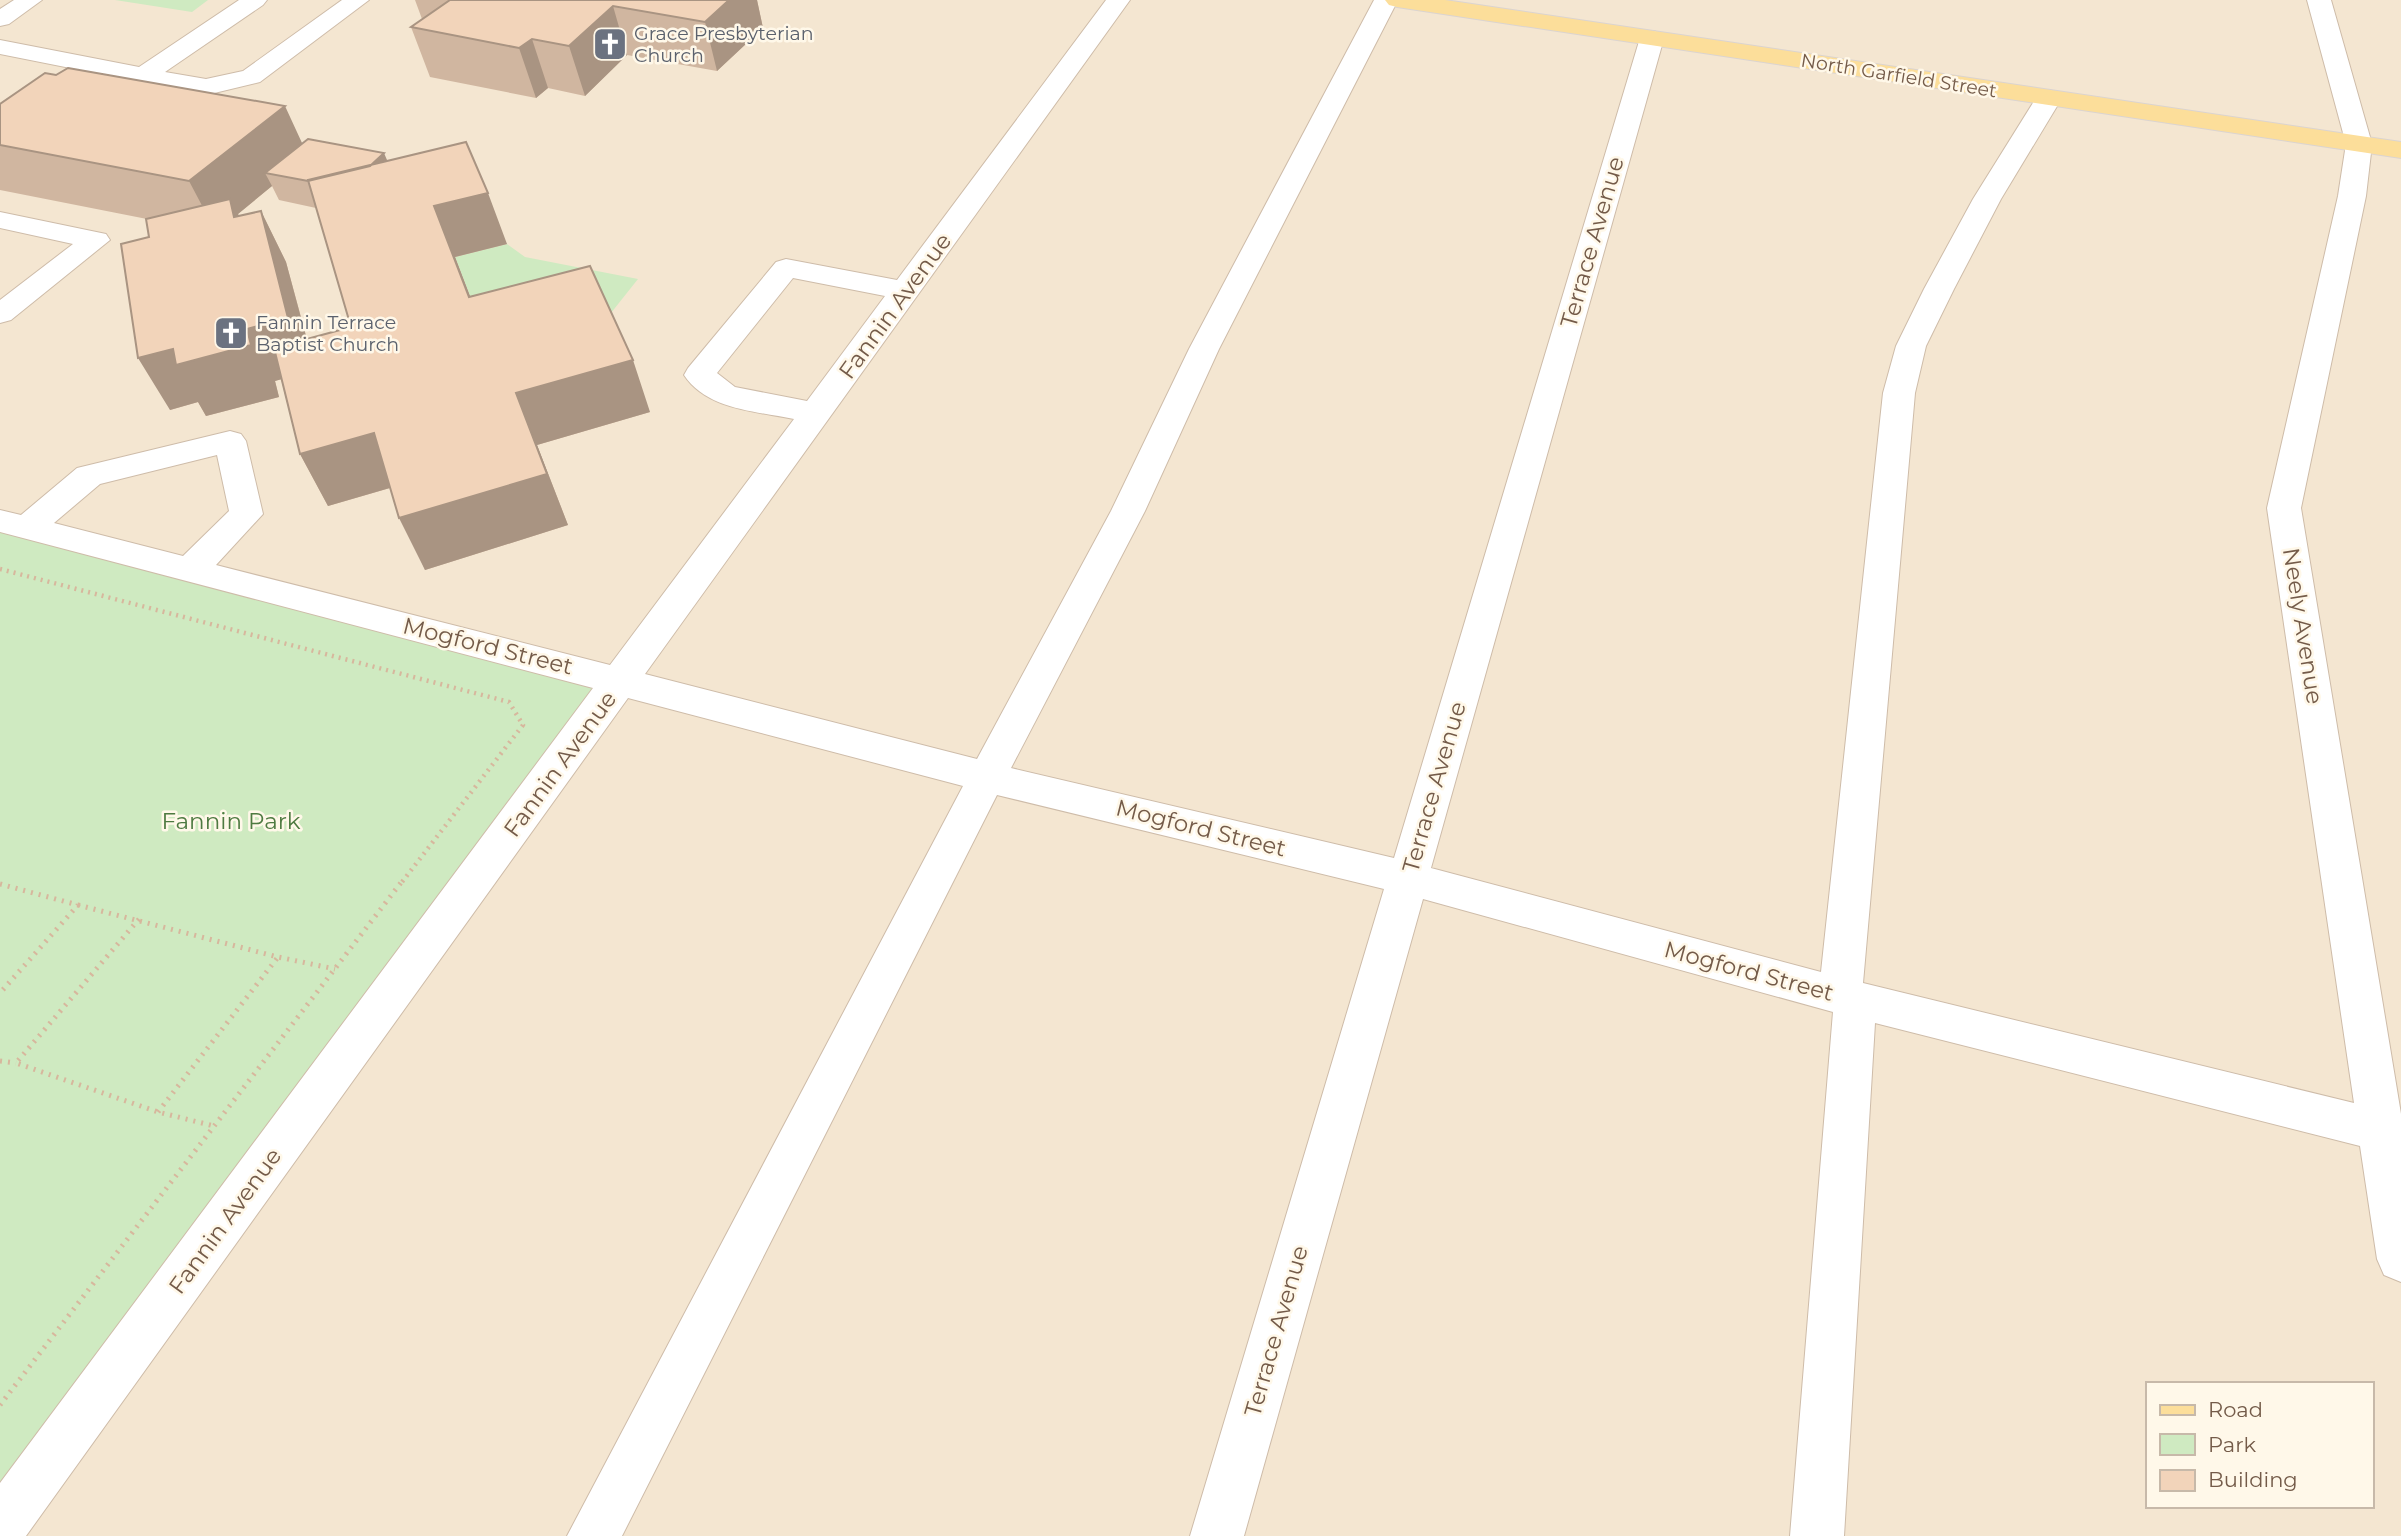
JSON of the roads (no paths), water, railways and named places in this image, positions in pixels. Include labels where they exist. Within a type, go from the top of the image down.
[{"type":"main road","name":"North Garfield Street","points":[[1397,0],[2401,150]]},
{"type":"street","points":[[0,19],[30,0]]},
{"type":"street","points":[[145,74],[255,0]]},
{"type":"street","points":[[0,47],[205,87],[251,77],[357,0]]},
{"type":"street","name":"Fannin Avenue","points":[[0,1527],[1118,0]]},
{"type":"street","points":[[594,1536],[987,776],[1128,511],[1204,349],[1386,0]]},
{"type":"street","name":"Neely Avenue","points":[[2319,0],[2359,144],[2352,197],[2284,508],[2391,1132],[2401,1259]]},
{"type":"street","name":"Terrace Avenue","points":[[1217,1536],[1652,38]]},
{"type":"street","points":[[1818,1536],[1848,998],[1899,393],[1911,346],[1939,289],[1987,199],[2049,97]]},
{"type":"street","points":[[0,314],[96,240],[5,225]]},
{"type":"street","points":[[817,413],[724,395],[699,374],[786,268],[906,291]]},
{"type":"street","points":[[13,525],[89,476],[230,441],[246,514],[190,570]]},
{"type":"street","name":"Mogford Street","points":[[13,525],[987,776],[1408,878],[1848,998],[2391,1132]]},
{"type":"place","name":"Grace Presbyterian Church","points":[[610,44]]},
{"type":"place","name":"Fannin Terrace Baptist Church","points":[[231,333]]},
{"type":"park label","name":"Fannin Park","points":[[231,821]]}]
